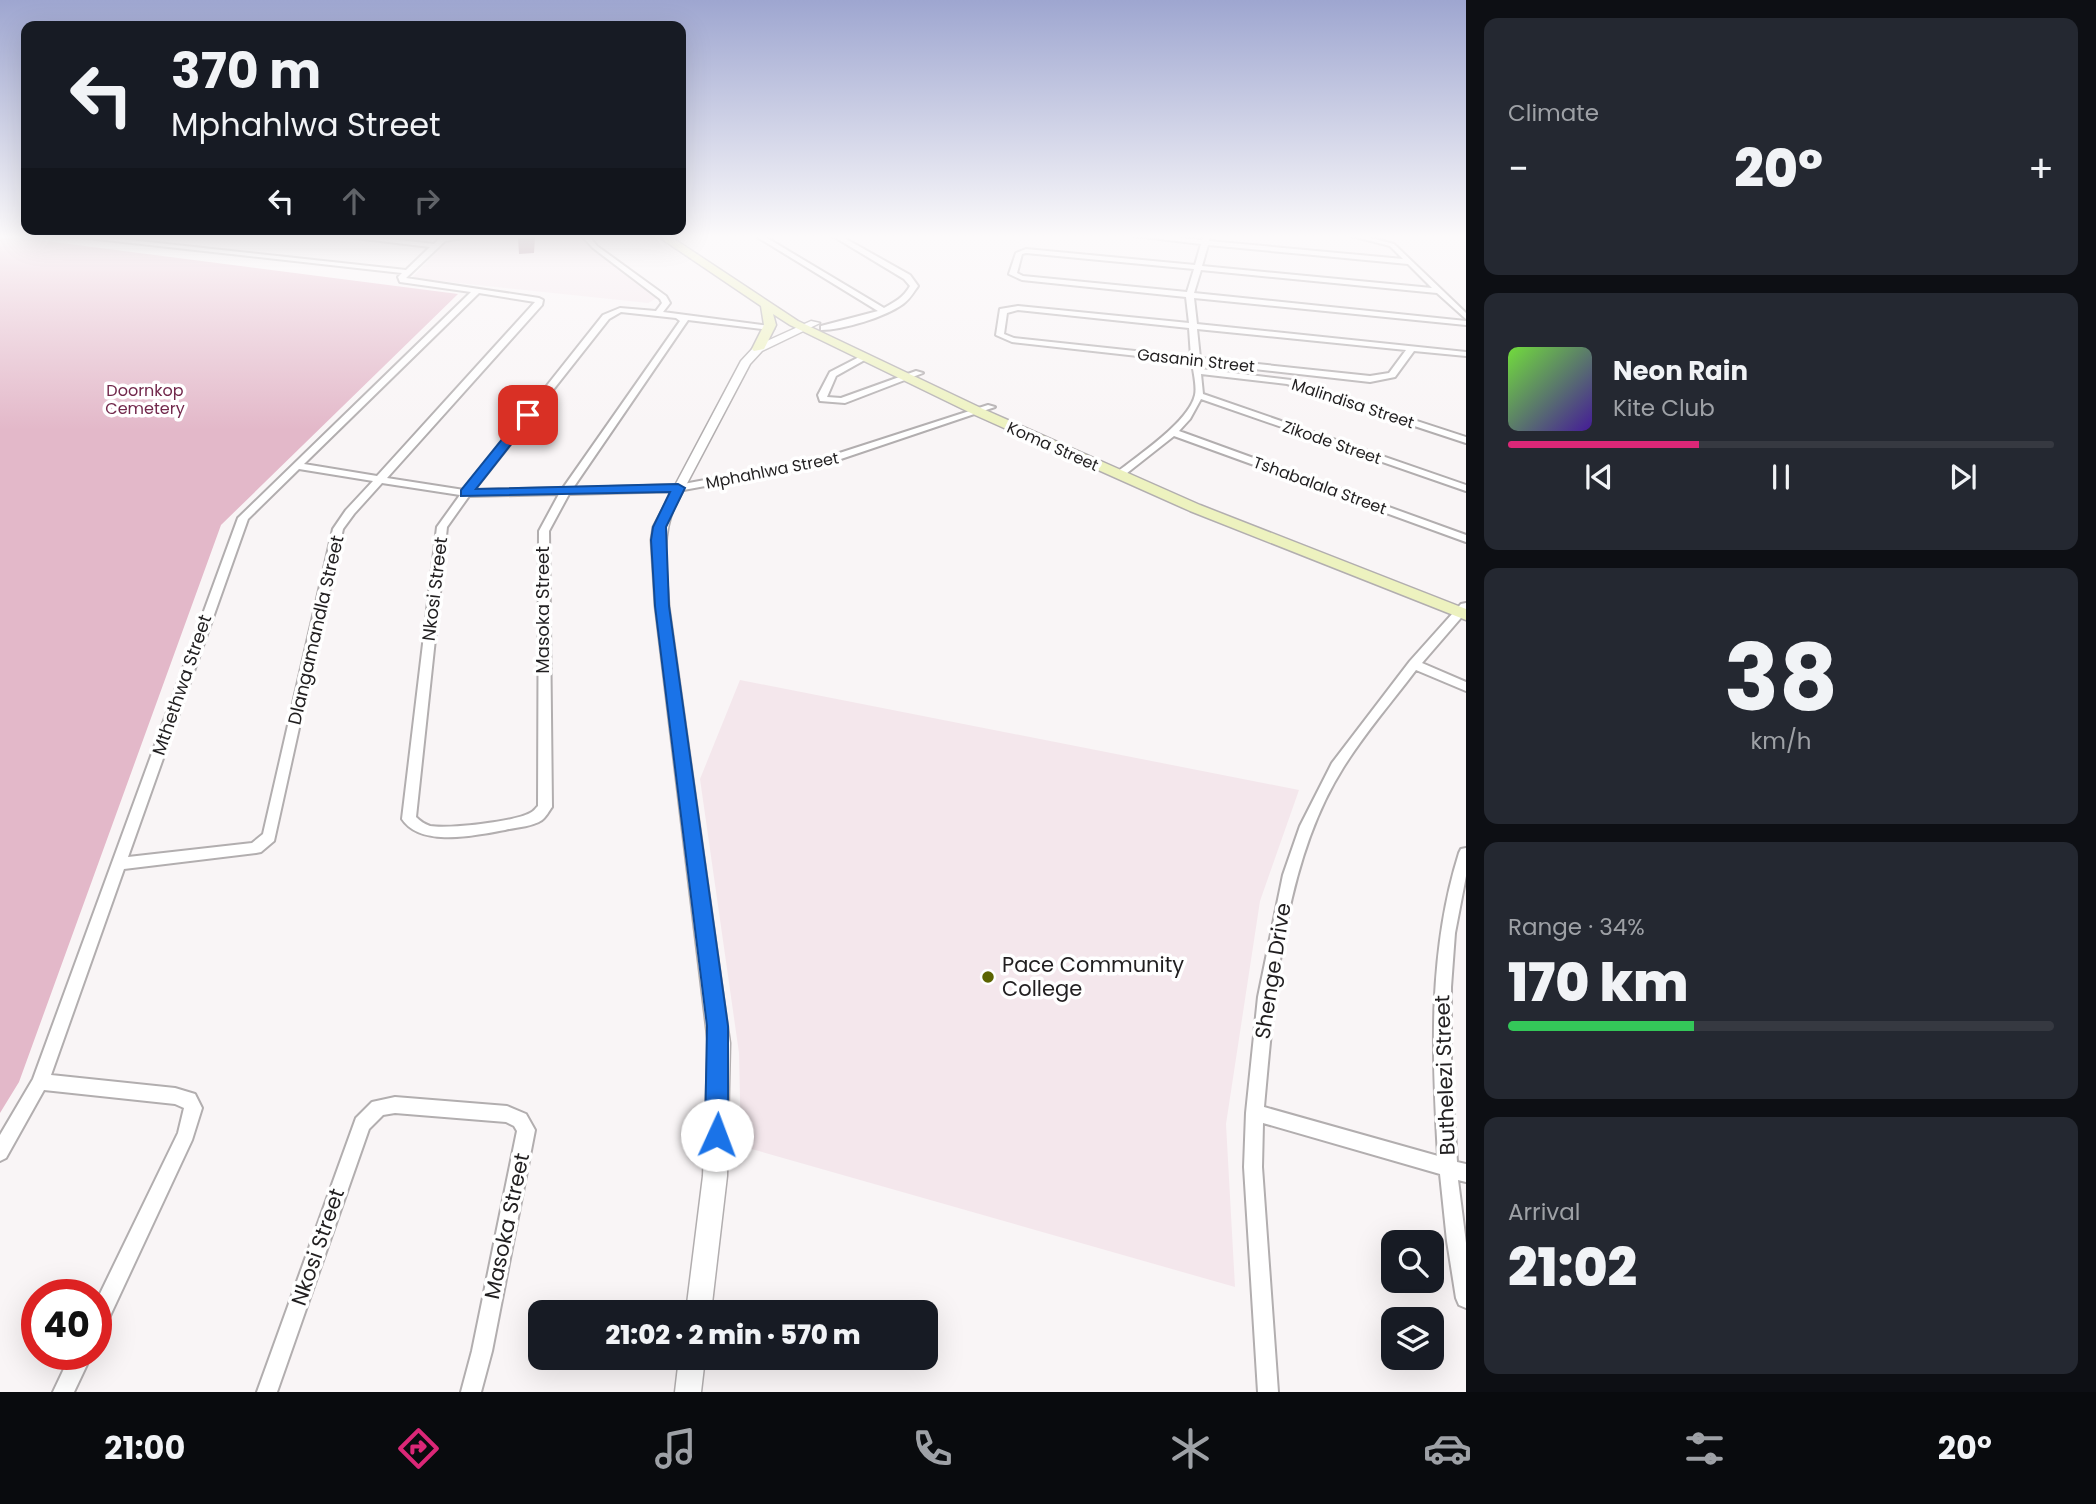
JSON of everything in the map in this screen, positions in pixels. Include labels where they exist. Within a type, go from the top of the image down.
[{"type":"main road","name":"Koma Street","points":[[757,300],[803,328],[913,375]]},
{"type":"main road","name":"Koma Street","points":[[771,300],[985,410],[1124,471],[1241,527],[1464,609]]},
{"type":"main road","points":[[758,349],[770,328],[766,306]]},
{"type":"street","name":"Mthethwa Street","points":[[0,1152],[40,1082],[238,528],[249,511],[468,300]]},
{"type":"street","name":"Dlangamandla Street","points":[[119,863],[253,848],[267,841],[338,529],[350,512],[536,309],[539,300]]},
{"type":"street","points":[[659,313],[666,303],[664,300]]},
{"type":"street","points":[[866,300],[884,311]]},
{"type":"street","points":[[700,1300],[715,1176],[719,1043],[662,606],[659,532],[678,488],[745,363],[758,349],[803,328],[884,311],[904,300]]},
{"type":"street","points":[[1124,471],[1173,432],[1187,417],[1199,395],[1190,300]]},
{"type":"street","points":[[1239,300],[1466,323]]},
{"type":"street","points":[[1448,300],[1466,317]]},
{"type":"street","points":[[1010,309],[1466,354]]},
{"type":"street","name":"Gasanin Street","points":[[1010,309],[1003,313],[1000,335],[1009,340],[1196,365],[1379,379],[1392,375],[1411,349]]},
{"type":"street","name":"Nkosi Street","points":[[416,828],[409,819],[441,533],[442,527],[466,493],[606,317],[620,310],[770,328]]},
{"type":"street","name":"Masoka Street","points":[[416,828],[444,833],[524,821],[537,817],[545,807],[543,536],[565,492],[682,318]]},
{"type":"street","points":[[866,357],[833,374],[822,395],[823,399],[842,401],[913,375]]},
{"type":"street","name":"Malindisa Street","points":[[1196,365],[1288,382],[1466,440]]},
{"type":"street","name":"Zikode Street","points":[[1199,395],[1466,488]]},
{"type":"street","name":"Mphahlwa Street","points":[[295,466],[466,493],[678,488],[825,461],[985,410]]},
{"type":"street","name":"Tshabalala Street","points":[[1173,432],[1466,539]]},
{"type":"street","name":"Shenge Drive","points":[[1268,1392],[1253,1167],[1255,1114],[1266,996],[1290,875],[1307,826],[1337,766],[1414,664],[1464,609]]},
{"type":"street","points":[[1414,664],[1466,687]]},
{"type":"street","name":"Buthelezi Street","points":[[1466,853],[1453,900],[1443,969],[1441,1017],[1447,1167],[1466,1298]]},
{"type":"street","points":[[40,1082],[175,1096],[189,1100],[193,1108],[186,1134],[112,1290]]},
{"type":"street","name":"Masoka Street","points":[[378,1108],[395,1105],[507,1114],[520,1120],[526,1130],[482,1351],[471,1392]]},
{"type":"street","name":"Nkosi Street","points":[[267,1392],[360,1130],[365,1119],[378,1108]]},
{"type":"street","points":[[1255,1114],[1466,1173]]},
{"type":"street","points":[[63,1392],[74,1370]]},
{"type":"street","points":[[688,1392],[691,1370]]},
{"type":"shaded area","points":[[619,300],[653,300],[648,303]]},
{"type":"shaded area","name":"Pace Community College","points":[[740,680],[1299,790],[1260,901],[1226,1124],[1235,1287],[741,1146],[739,1053],[700,779]]},
{"type":"green space","name":"Doornkop Cemetery","points":[[0,300],[452,300],[221,525],[19,1082],[0,1113]]},
{"type":"place","name":"Pace Community College","points":[[988,977]]},
{"type":"route","points":[[528,415],[466,493],[678,488],[660,527],[658,540],[662,606],[719,1043],[717,1135]]}]
